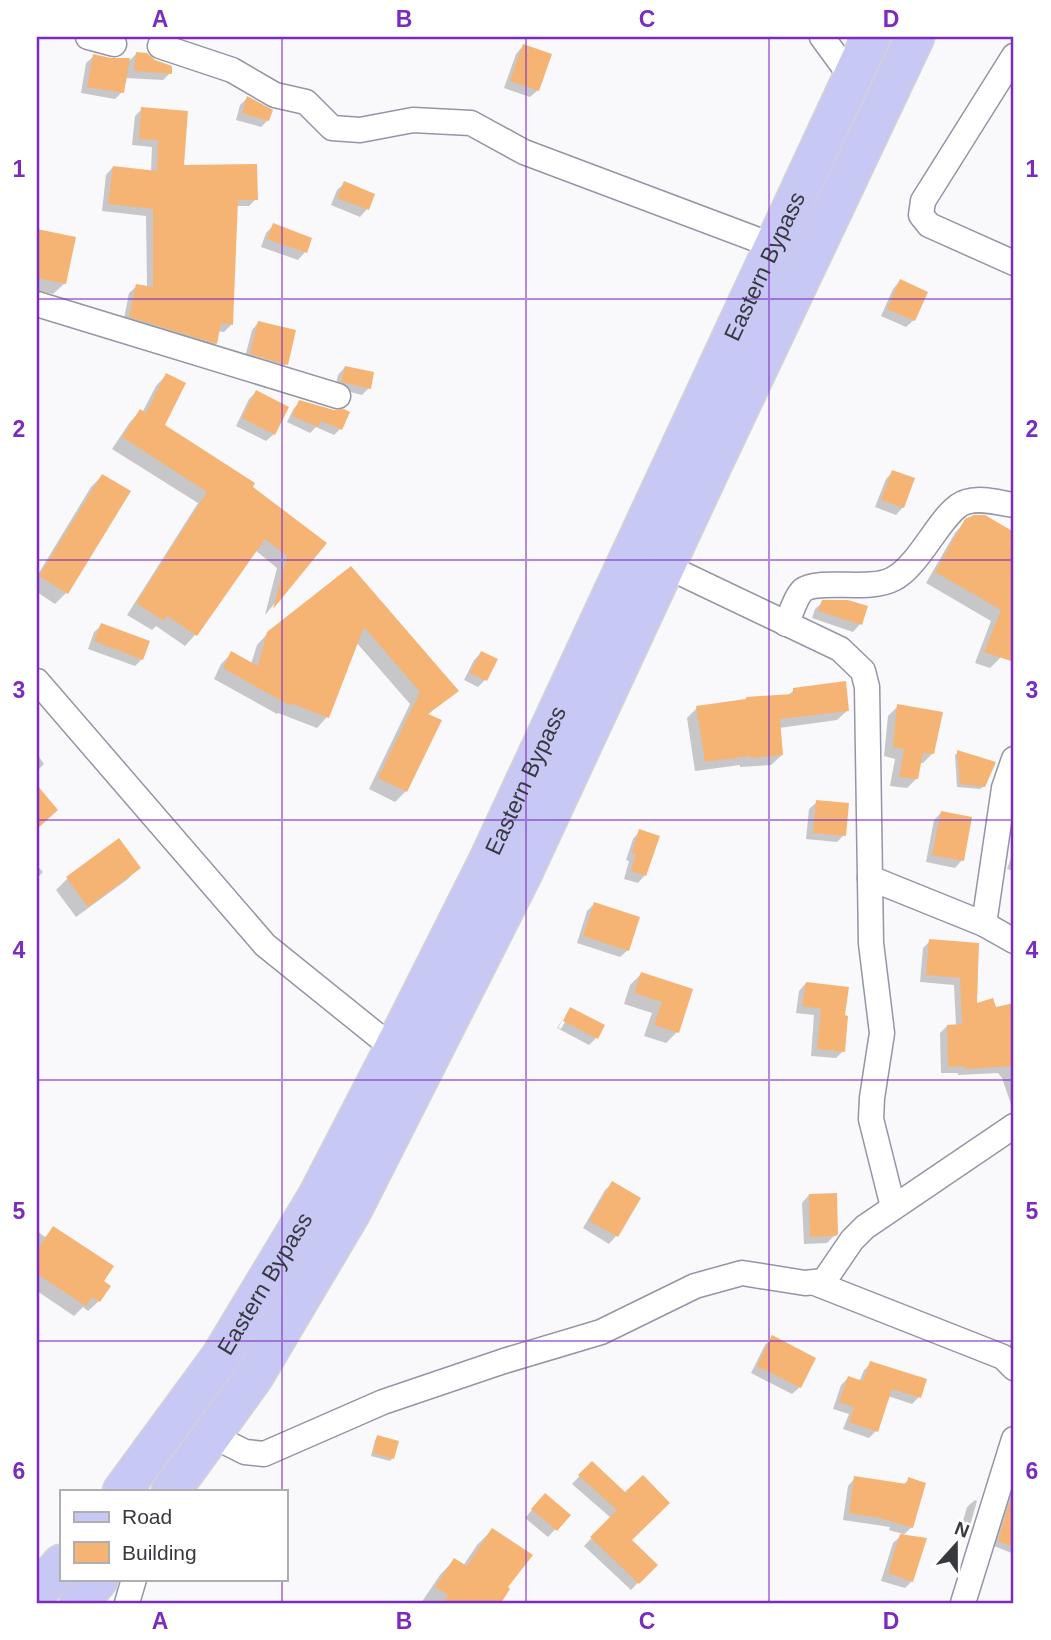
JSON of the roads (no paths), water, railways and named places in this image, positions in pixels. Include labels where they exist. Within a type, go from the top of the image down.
[{"type":"main road","name":"Eastern Bypass","points":[[172,1490],[254,1378],[352,1210],[408,1060],[488,861],[871,37]]},
{"type":"main road","name":"Eastern Bypass","points":[[123,1490],[221,1356],[318,1195],[408,1060],[522,877],[915,37]]},
{"type":"main road","points":[[37,1593],[60,1565]]},
{"type":"main road","points":[[79,1603],[98,1580]]},
{"type":"street","points":[[88,37],[114,44]]},
{"type":"street","points":[[822,37],[852,78]]},
{"type":"street","points":[[160,46],[232,70],[275,95],[306,102],[332,128],[359,130],[413,120],[471,123],[524,152],[774,246]]},
{"type":"street","points":[[1014,56],[923,201],[921,215],[929,225],[1014,263]]},
{"type":"street","points":[[37,304],[338,396]]},
{"type":"street","points":[[786,624],[802,591],[811,587],[872,586],[894,579],[913,564],[954,509],[965,502],[980,500],[1014,505]]},
{"type":"street","points":[[666,566],[840,649],[863,671],[867,687],[871,943],[882,1033],[871,1119],[893,1207]]},
{"type":"street","points":[[37,681],[265,945],[408,1060]]},
{"type":"street","points":[[984,924],[1004,788],[1014,759]]},
{"type":"street","points":[[870,878],[984,924],[1014,941]]},
{"type":"street","points":[[815,1283],[824,1280],[852,1240],[865,1227],[1014,1126]]},
{"type":"street","points":[[213,1436],[245,1452],[264,1454],[383,1402],[601,1332],[695,1286],[743,1273],[815,1283],[1003,1357],[1014,1368]]},
{"type":"street","points":[[963,1603],[1014,1439]]},
{"type":"street","points":[[127,1603],[134,1580]]}]
